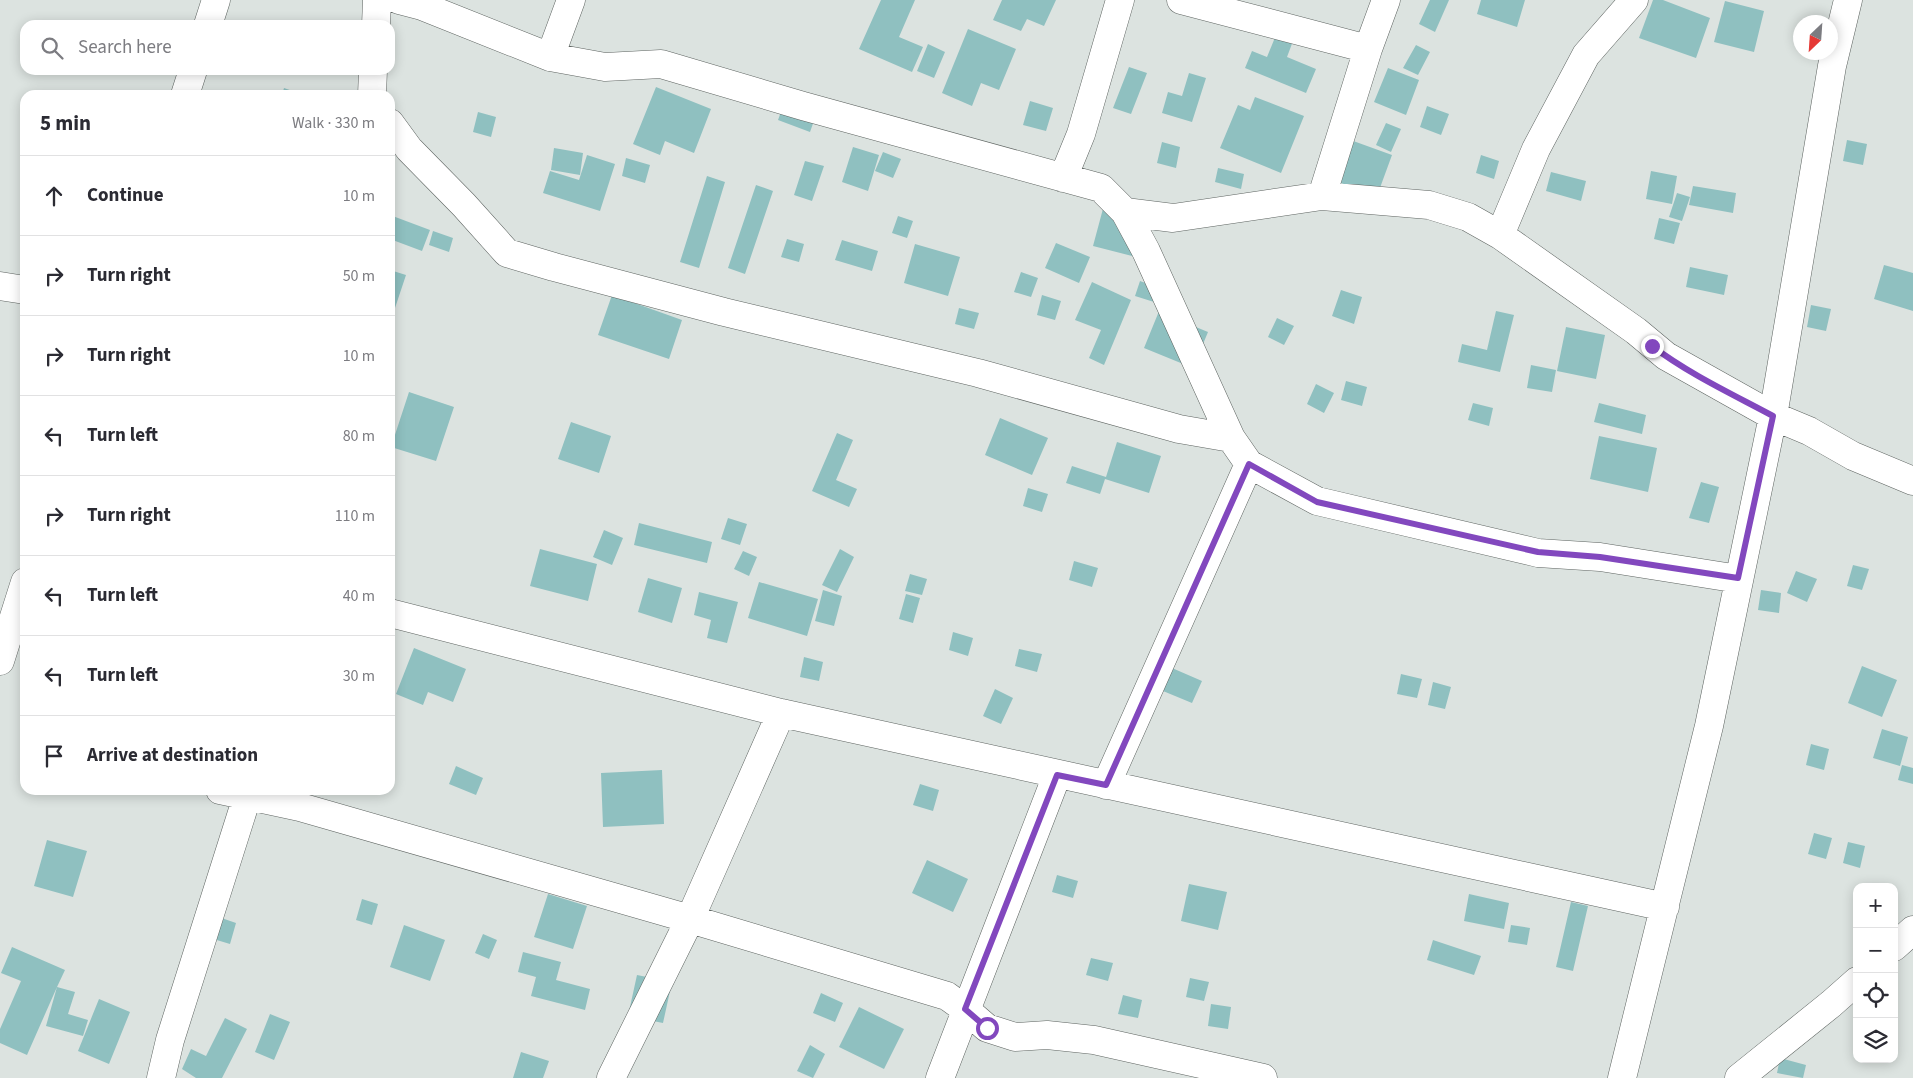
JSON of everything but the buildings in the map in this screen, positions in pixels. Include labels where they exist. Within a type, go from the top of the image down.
[{"type":"street","points":[[210,20],[216,0]]},
{"type":"street","points":[[376,20],[377,0]]},
{"type":"street","points":[[399,0],[422,6],[550,57],[605,67],[661,64],[803,106],[1101,188],[1125,212],[1146,251],[1231,438],[1249,464],[1317,502],[1538,552],[1600,557],[1738,578]]},
{"type":"street","points":[[550,57],[571,0]]},
{"type":"street","points":[[1063,178],[1081,134],[1120,0]]},
{"type":"street","points":[[1181,0],[1368,49]]},
{"type":"street","points":[[1322,196],[1368,49],[1386,0]]},
{"type":"street","points":[[1500,235],[1536,149],[1586,55],[1634,0]]},
{"type":"street","points":[[1622,1078],[1709,726],[1738,578],[1773,416],[1832,66],[1848,0]]},
{"type":"street","points":[[187,90],[191,75]]},
{"type":"street","points":[[372,90],[373,75]]},
{"type":"street","points":[[395,130],[409,149],[464,205],[507,253],[724,312],[978,373],[1179,429],[1231,438]]},
{"type":"street","points":[[1125,212],[1172,218],[1322,196],[1429,205],[1468,217],[1500,235],[1636,331],[1666,356],[1773,416],[1809,431],[1853,456],[1913,481]]},
{"type":"street","points":[[0,286],[20,289]]},
{"type":"street","points":[[1106,785],[1249,464]]},
{"type":"street","points":[[0,661],[20,600]]},
{"type":"street","points":[[395,614],[781,713],[1665,907]]},
{"type":"street","points":[[611,1078],[690,919],[781,713]]},
{"type":"street","points":[[940,1078],[965,1009],[1057,775]]},
{"type":"street","points":[[239,795],[300,807],[690,919],[947,996],[987,1028],[1015,1037],[1046,1035],[1094,1040],[1263,1078]]},
{"type":"street","points":[[160,1078],[170,1040],[247,797]]},
{"type":"street","points":[[1898,943],[1913,930]]},
{"type":"street","points":[[1739,1078],[1853,985]]},
{"type":"route","points":[[987,1028],[965,1009],[1057,775],[1106,785],[1249,464],[1317,502],[1538,552],[1600,557],[1738,578],[1773,416],[1706,380],[1652,346]]}]
